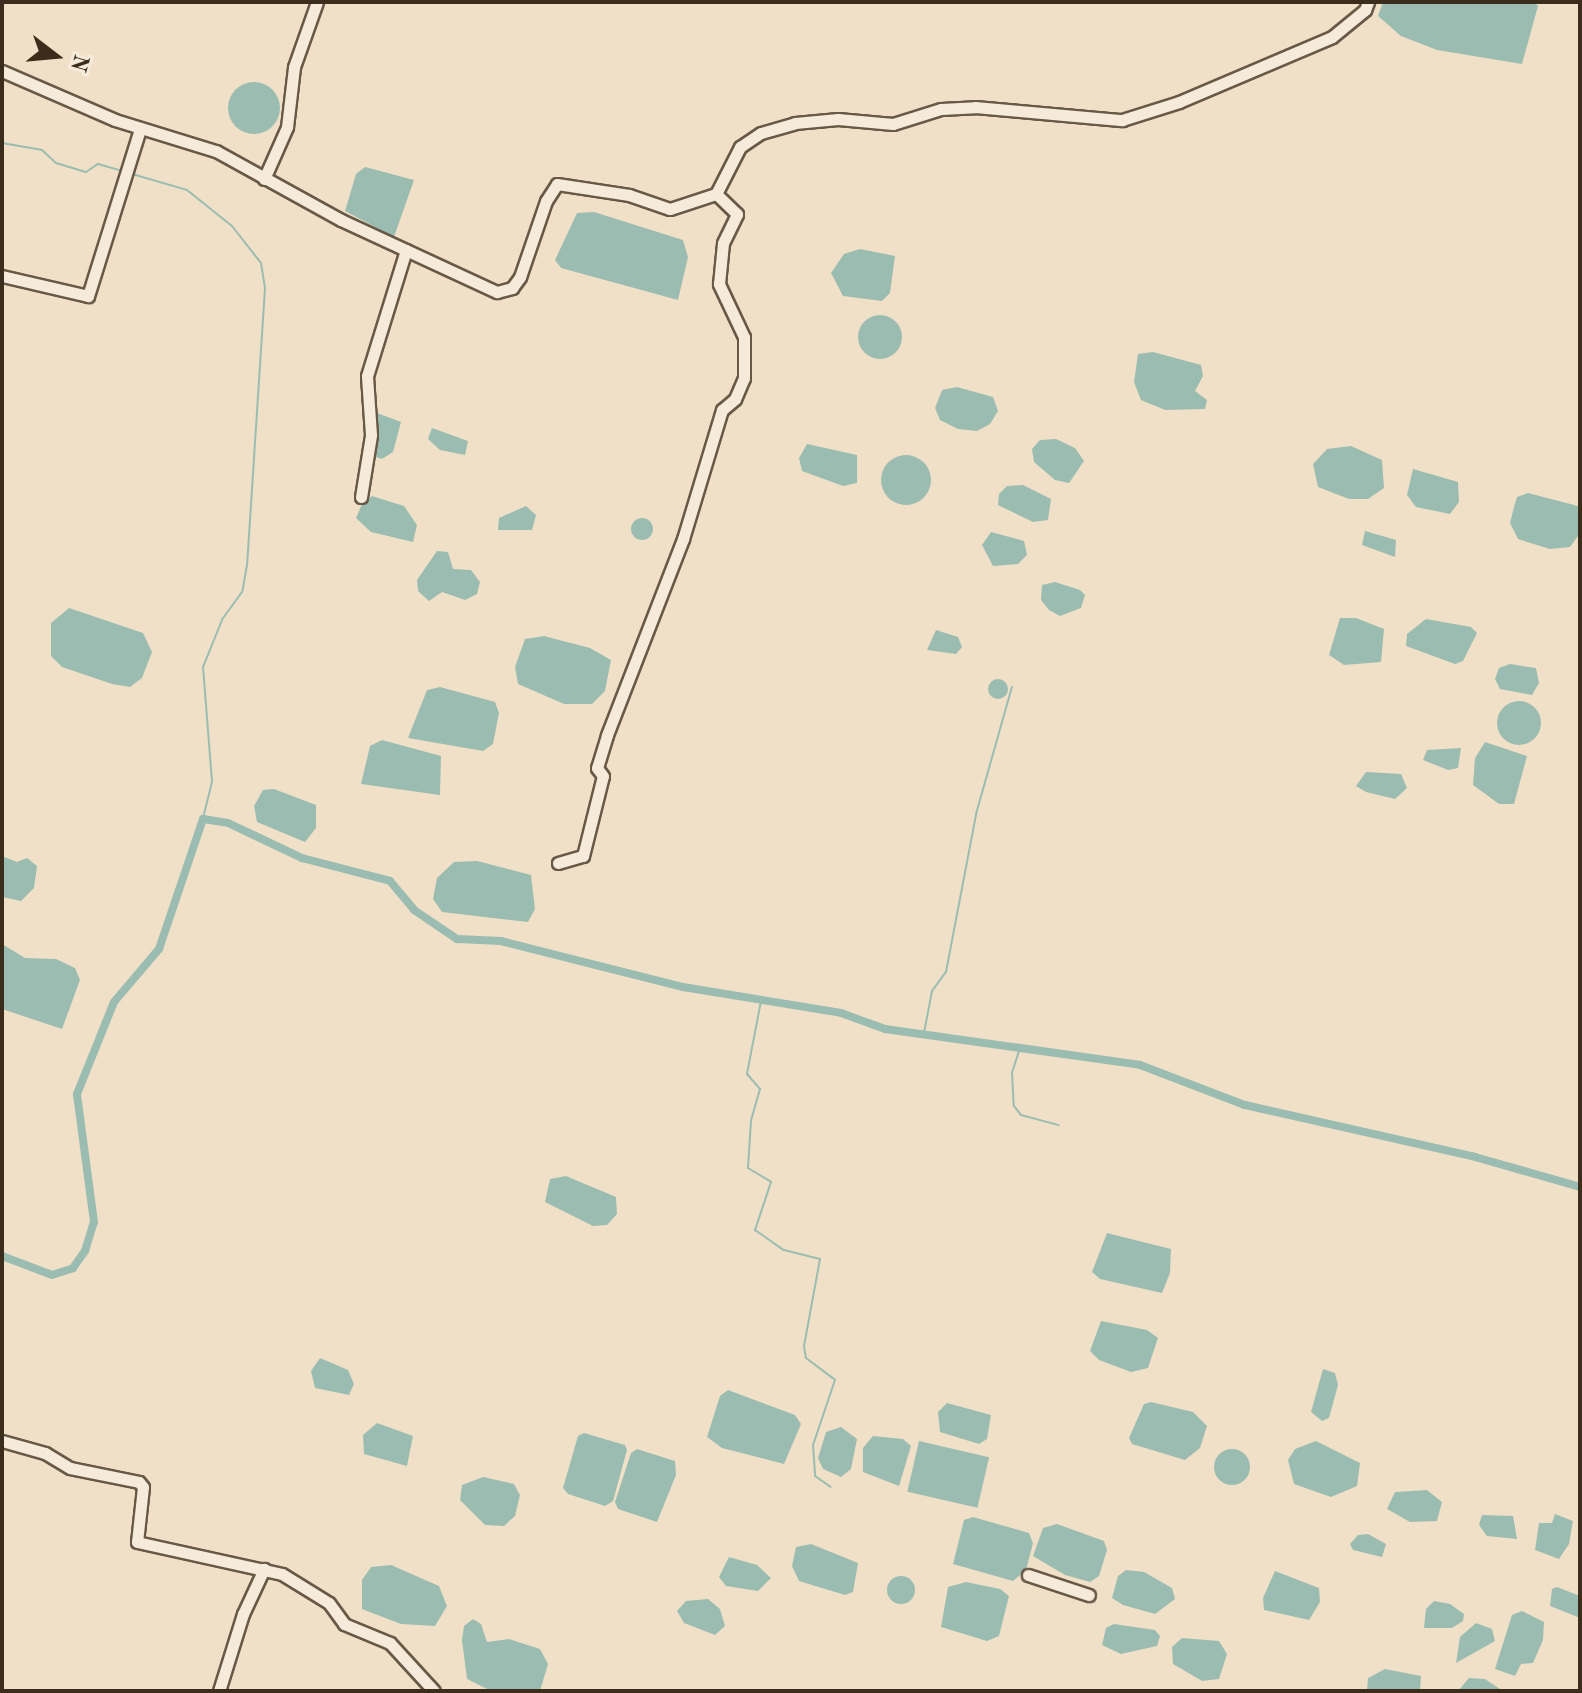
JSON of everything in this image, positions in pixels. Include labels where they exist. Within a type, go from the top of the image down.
[{"type":"street","points":[[264,179],[287,127],[294,67],[317,2]]},
{"type":"street","points":[[2,71],[140,129],[216,151],[264,179],[488,290],[504,291],[520,277],[557,184],[629,195],[670,209],[716,194],[740,147],[761,133],[795,123],[838,119],[893,124],[941,109],[975,107],[1122,120],[1179,102],[1332,37],[1365,10],[1368,2]]},
{"type":"street","points":[[2,276],[88,296],[140,129]]},
{"type":"street","points":[[558,863],[583,856],[603,776],[597,768],[607,735],[683,539],[722,410],[735,399],[744,378],[744,337],[719,284],[723,243],[737,214],[716,194]]},
{"type":"street","points":[[361,497],[371,435],[367,376],[406,250]]},
{"type":"street","points":[[2,1441],[45,1453],[70,1468],[139,1482],[143,1487],[137,1542],[264,1569],[309,1589],[329,1603],[344,1624],[390,1643],[434,1691]]},
{"type":"street","points":[[219,1691],[243,1614],[264,1569]]},
{"type":"street","points":[[1028,1575],[1089,1595]]},
{"type":"water","points":[[1383,2],[1534,2],[1538,6],[1522,64],[1437,50],[1401,36],[1378,16]]},
{"type":"water","points":[[254,82],[272,90],[280,108],[272,126],[254,134],[236,126],[228,108],[236,90]]},
{"type":"water","points":[[365,167],[414,180],[394,237],[345,211],[356,174]]},
{"type":"water","points":[[594,212],[683,240],[688,257],[678,300],[561,268],[555,260],[577,213]]},
{"type":"water","points":[[860,249],[895,256],[890,293],[882,301],[843,296],[831,273],[844,254]]},
{"type":"water","points":[[880,315],[895,322],[902,337],[895,352],[880,359],[865,352],[858,337],[865,322]]},
{"type":"water","points":[[1153,352],[1201,365],[1203,376],[1195,391],[1207,400],[1205,409],[1165,410],[1141,400],[1134,382],[1138,354]]},
{"type":"water","points":[[957,387],[993,397],[998,411],[990,424],[977,431],[958,429],[940,420],[935,408],[942,390]]},
{"type":"water","points":[[377,413],[401,422],[393,452],[382,459],[373,456],[371,447]]},
{"type":"water","points":[[432,428],[468,441],[465,455],[440,450],[428,439]]},
{"type":"water","points":[[1056,439],[1075,448],[1084,461],[1069,483],[1055,480],[1034,462],[1032,449],[1040,440]]},
{"type":"water","points":[[807,444],[857,455],[857,483],[843,486],[802,471],[799,458]]},
{"type":"water","points":[[1351,446],[1382,460],[1384,488],[1368,499],[1349,499],[1318,487],[1313,464],[1327,449]]},
{"type":"water","points":[[906,455],[923,463],[931,480],[923,497],[906,505],[889,497],[881,480],[889,463]]},
{"type":"water","points":[[1413,469],[1458,482],[1459,502],[1450,514],[1416,507],[1407,495]]},
{"type":"water","points":[[1023,485],[1051,499],[1048,520],[1033,522],[998,505],[999,494],[1007,486]]},
{"type":"water","points":[[1528,493],[1578,506],[1578,536],[1570,547],[1550,549],[1518,539],[1510,523],[1517,497]]},
{"type":"water","points":[[372,496],[404,506],[417,525],[413,542],[371,532],[356,518],[362,504]]},
{"type":"water","points":[[526,506],[536,515],[532,530],[498,530],[499,518]]},
{"type":"water","points":[[642,518],[650,521],[653,529],[650,537],[642,540],[634,537],[631,529],[634,521]]},
{"type":"water","points":[[1365,531],[1396,540],[1395,557],[1362,545]]},
{"type":"water","points":[[991,532],[1024,541],[1027,555],[1018,564],[993,566],[982,545]]},
{"type":"water","points":[[437,551],[448,552],[453,569],[471,570],[480,582],[477,594],[465,600],[442,592],[429,601],[418,591],[417,580]]},
{"type":"water","points":[[1055,582],[1080,590],[1085,595],[1081,608],[1060,616],[1049,610],[1041,600],[1042,585]]},
{"type":"water","points":[[69,608],[143,633],[152,652],[142,678],[130,687],[62,667],[51,656],[51,623]]},
{"type":"water","points":[[1340,618],[1356,618],[1384,629],[1381,662],[1344,665],[1329,655]]},
{"type":"water","points":[[1426,619],[1471,627],[1477,633],[1463,661],[1455,664],[1406,646],[1407,634]]},
{"type":"water","points":[[936,630],[958,637],[962,647],[956,654],[927,650]]},
{"type":"water","points":[[544,636],[590,648],[611,660],[605,691],[592,704],[564,704],[518,684],[515,667],[525,639]]},
{"type":"water","points":[[1510,664],[1536,668],[1539,683],[1532,695],[1500,689],[1495,679],[1499,668]]},
{"type":"water","points":[[998,679],[1005,682],[1008,689],[1005,696],[998,699],[991,696],[988,689],[991,682]]},
{"type":"water","points":[[440,687],[495,702],[499,713],[493,744],[483,751],[408,738],[427,690]]},
{"type":"water","points":[[1519,701],[1535,707],[1541,723],[1535,739],[1519,745],[1503,739],[1497,723],[1503,707]]},
{"type":"water","points":[[382,740],[441,756],[440,795],[361,784],[370,746]]},
{"type":"water","points":[[1485,742],[1527,756],[1514,804],[1499,804],[1473,785],[1475,758]]},
{"type":"water","points":[[1461,748],[1458,768],[1448,770],[1423,760],[1427,750]]},
{"type":"water","points":[[1366,772],[1401,774],[1407,788],[1395,799],[1366,792],[1356,786]]},
{"type":"water","points":[[274,789],[316,805],[316,828],[305,842],[257,822],[254,806],[263,790]]},
{"type":"water","points":[[2,856],[17,862],[27,858],[37,866],[34,888],[21,901],[2,897]]},
{"type":"water","points":[[477,861],[531,875],[535,909],[528,922],[442,912],[433,899],[437,878],[454,862]]},
{"type":"water","points":[[2,944],[25,958],[56,959],[75,968],[80,980],[62,1029],[2,1009]]},
{"type":"water","points":[[566,1176],[616,1197],[617,1214],[607,1225],[593,1226],[545,1202],[550,1179]]},
{"type":"water","points":[[1107,1233],[1171,1249],[1170,1273],[1162,1293],[1100,1279],[1092,1272]]},
{"type":"water","points":[[1101,1321],[1147,1330],[1158,1338],[1148,1368],[1131,1372],[1099,1360],[1090,1351]]},
{"type":"water","points":[[320,1358],[348,1370],[354,1384],[349,1395],[315,1388],[311,1371]]},
{"type":"water","points":[[1323,1369],[1335,1373],[1338,1385],[1329,1418],[1322,1421],[1311,1412]]},
{"type":"water","points":[[728,1390],[795,1415],[801,1424],[784,1464],[722,1448],[707,1437],[720,1396]]},
{"type":"water","points":[[1151,1402],[1193,1412],[1207,1426],[1200,1448],[1185,1460],[1132,1444],[1129,1438],[1144,1404]]},
{"type":"water","points":[[947,1403],[991,1415],[987,1439],[979,1444],[940,1432],[938,1412]]},
{"type":"water","points":[[377,1423],[413,1436],[407,1466],[364,1454],[363,1435]]},
{"type":"water","points":[[841,1427],[857,1439],[851,1469],[841,1477],[823,1469],[818,1458],[826,1432]]},
{"type":"water","points":[[584,1433],[625,1445],[627,1450],[613,1501],[605,1506],[568,1494],[563,1488],[578,1436]]},
{"type":"water","points":[[873,1436],[903,1439],[911,1446],[899,1486],[863,1472],[863,1448]]},
{"type":"water","points":[[919,1441],[989,1457],[977,1508],[907,1492]]},
{"type":"water","points":[[1316,1441],[1360,1463],[1357,1486],[1331,1497],[1294,1484],[1288,1460],[1295,1449]]},
{"type":"water","points":[[637,1449],[675,1461],[676,1475],[657,1522],[618,1509],[615,1502],[631,1453]]},
{"type":"water","points":[[1232,1449],[1245,1454],[1250,1467],[1245,1480],[1232,1485],[1219,1480],[1214,1467],[1219,1454]]},
{"type":"water","points":[[483,1477],[514,1484],[520,1495],[515,1516],[504,1526],[485,1525],[460,1500],[462,1485]]},
{"type":"water","points":[[1427,1490],[1442,1502],[1437,1521],[1410,1522],[1387,1509],[1395,1492]]},
{"type":"water","points":[[1555,1514],[1573,1521],[1569,1544],[1559,1559],[1535,1550],[1539,1523],[1552,1523]]},
{"type":"water","points":[[1482,1515],[1513,1516],[1517,1539],[1487,1536],[1479,1525]]},
{"type":"water","points":[[973,1517],[1029,1533],[1033,1543],[1026,1570],[1013,1581],[953,1564],[964,1520]]},
{"type":"water","points":[[1057,1524],[1104,1541],[1107,1550],[1099,1576],[1090,1582],[1065,1575],[1033,1556],[1043,1528]]},
{"type":"water","points":[[1368,1534],[1386,1544],[1382,1557],[1353,1550],[1350,1544],[1358,1535]]},
{"type":"water","points":[[811,1544],[858,1563],[853,1592],[845,1595],[799,1581],[792,1566],[796,1547]]},
{"type":"water","points":[[729,1557],[757,1565],[771,1578],[758,1591],[726,1586],[719,1577]]},
{"type":"water","points":[[391,1565],[439,1586],[447,1606],[435,1626],[401,1624],[362,1609],[362,1580],[371,1567]]},
{"type":"water","points":[[1126,1570],[1144,1572],[1172,1588],[1175,1599],[1155,1614],[1123,1605],[1112,1598],[1118,1576]]},
{"type":"water","points":[[1275,1571],[1319,1588],[1320,1602],[1309,1620],[1264,1610],[1263,1598]]},
{"type":"water","points":[[901,1576],[911,1580],[915,1590],[911,1600],[901,1604],[891,1600],[887,1590],[891,1580]]},
{"type":"water","points":[[966,1582],[1000,1589],[1009,1596],[999,1636],[987,1641],[941,1627],[948,1587]]},
{"type":"water","points":[[1557,1587],[1580,1596],[1580,1618],[1550,1606],[1552,1589]]},
{"type":"water","points":[[708,1599],[720,1609],[725,1626],[715,1635],[684,1623],[677,1611],[686,1601]]},
{"type":"water","points":[[1434,1601],[1450,1604],[1464,1614],[1463,1621],[1452,1628],[1424,1628],[1426,1609]]},
{"type":"water","points":[[1522,1611],[1544,1622],[1543,1640],[1533,1663],[1521,1664],[1515,1676],[1495,1669],[1512,1615]]},
{"type":"water","points":[[473,1619],[481,1624],[487,1642],[509,1639],[540,1649],[548,1664],[540,1691],[491,1691],[467,1679],[462,1640],[464,1626]]},
{"type":"water","points":[[1476,1623],[1492,1629],[1495,1641],[1456,1663],[1460,1637]]},
{"type":"water","points":[[1114,1624],[1155,1630],[1160,1636],[1157,1646],[1121,1654],[1102,1645],[1106,1628]]},
{"type":"water","points":[[1182,1638],[1219,1641],[1227,1654],[1219,1679],[1202,1681],[1173,1664],[1172,1647]]},
{"type":"water","points":[[1385,1669],[1421,1676],[1420,1691],[1367,1691],[1368,1678]]},
{"type":"water","points":[[1469,1678],[1485,1679],[1503,1691],[1458,1691]]},
{"type":"waterway","points":[[2,143],[42,150],[56,163],[86,172],[98,164],[122,171]]},
{"type":"waterway","points":[[132,174],[187,190],[232,226],[261,263],[265,288],[247,565],[242,592],[222,620],[203,667],[212,782],[203,819]]},
{"type":"waterway","points":[[924,1033],[932,991],[946,972],[976,814],[1012,687]]},
{"type":"waterway","points":[[2,1256],[52,1275],[73,1268],[85,1251],[94,1222],[77,1094],[114,1002],[159,949],[203,819],[228,823],[302,858],[390,881],[414,910],[457,939],[501,941],[683,987],[841,1013],[885,1029],[1140,1065],[1245,1105],[1475,1157],[1580,1187]]},
{"type":"waterway","points":[[761,1001],[747,1074],[760,1089],[751,1121],[748,1168],[771,1182],[755,1230],[784,1250],[820,1259],[804,1346],[806,1358],[835,1380],[813,1445],[815,1476],[831,1487]]},
{"type":"waterway","points":[[1020,1048],[1012,1073],[1014,1106],[1021,1115],[1059,1125]]}]
